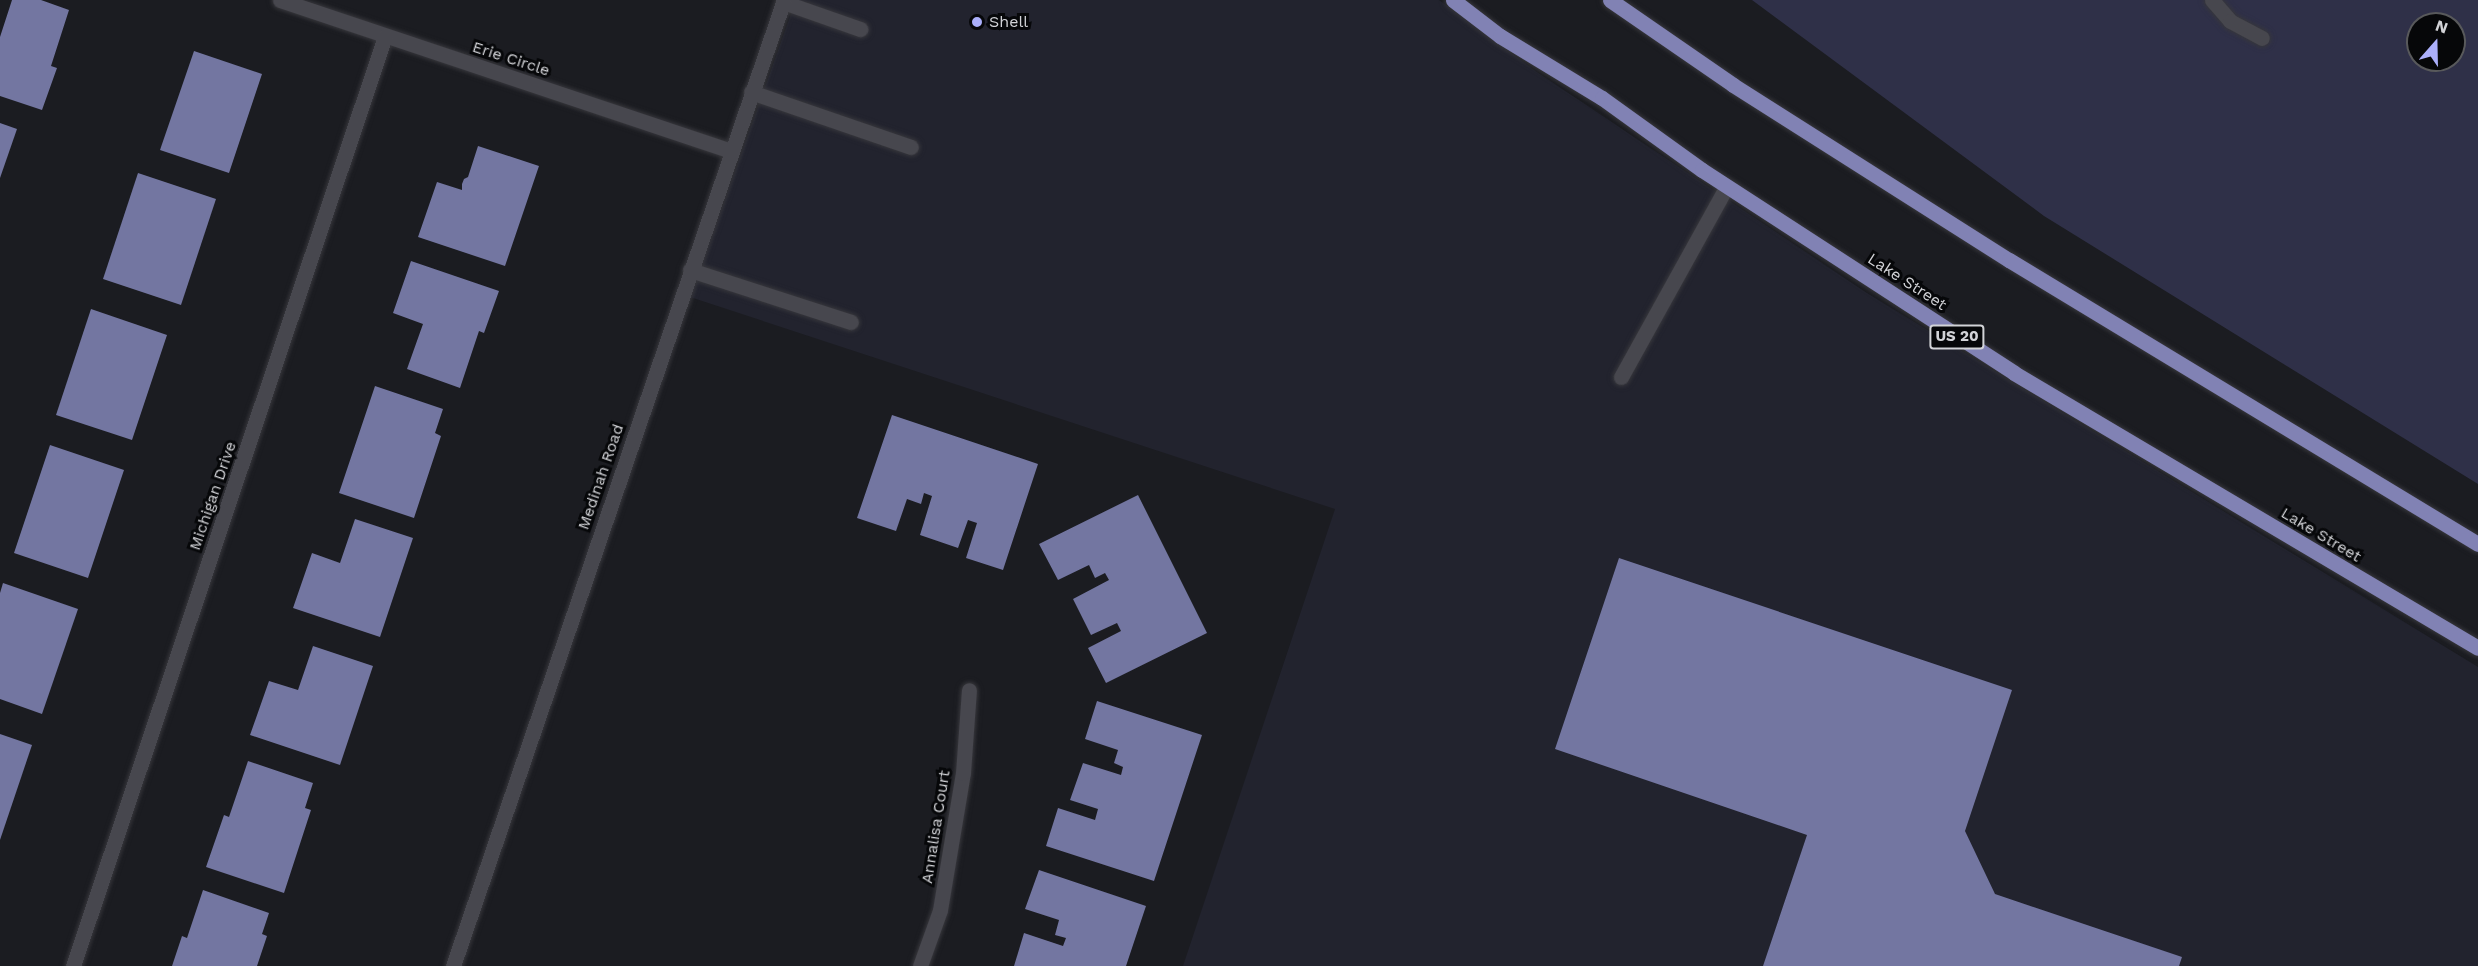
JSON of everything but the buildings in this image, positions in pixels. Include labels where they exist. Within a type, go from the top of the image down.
[{"type":"main road","name":"Lake Street","points":[[1453,0],[1500,36],[1602,98],[1727,186],[2014,374],[2478,648]]},
{"type":"main road","points":[[1610,0],[1733,85],[2009,260],[2478,544]]},
{"type":"street","name":"Erie Circle","points":[[280,0],[730,151]]},
{"type":"street","points":[[2211,0],[2230,21],[2262,38]]},
{"type":"street","points":[[783,1],[860,28]]},
{"type":"street","name":"Medinah Road","points":[[453,966],[783,1]]},
{"type":"street","name":"Michigan Drive","points":[[73,966],[385,36]]},
{"type":"street","points":[[751,92],[911,147]]},
{"type":"street","points":[[1622,377],[1727,186]]},
{"type":"street","points":[[690,270],[851,322]]},
{"type":"street","name":"Annalisa Court","points":[[920,966],[940,910],[963,773],[969,690]]},
{"type":"shaded area","points":[[796,0],[1439,0],[1537,72],[1867,293],[2478,667],[2478,966],[1183,966],[1335,509],[690,297]]},
{"type":"shaded area","points":[[1752,0],[2478,0],[2478,484],[2044,216]]},
{"type":"place","name":"Shell","points":[[977,22]]}]
